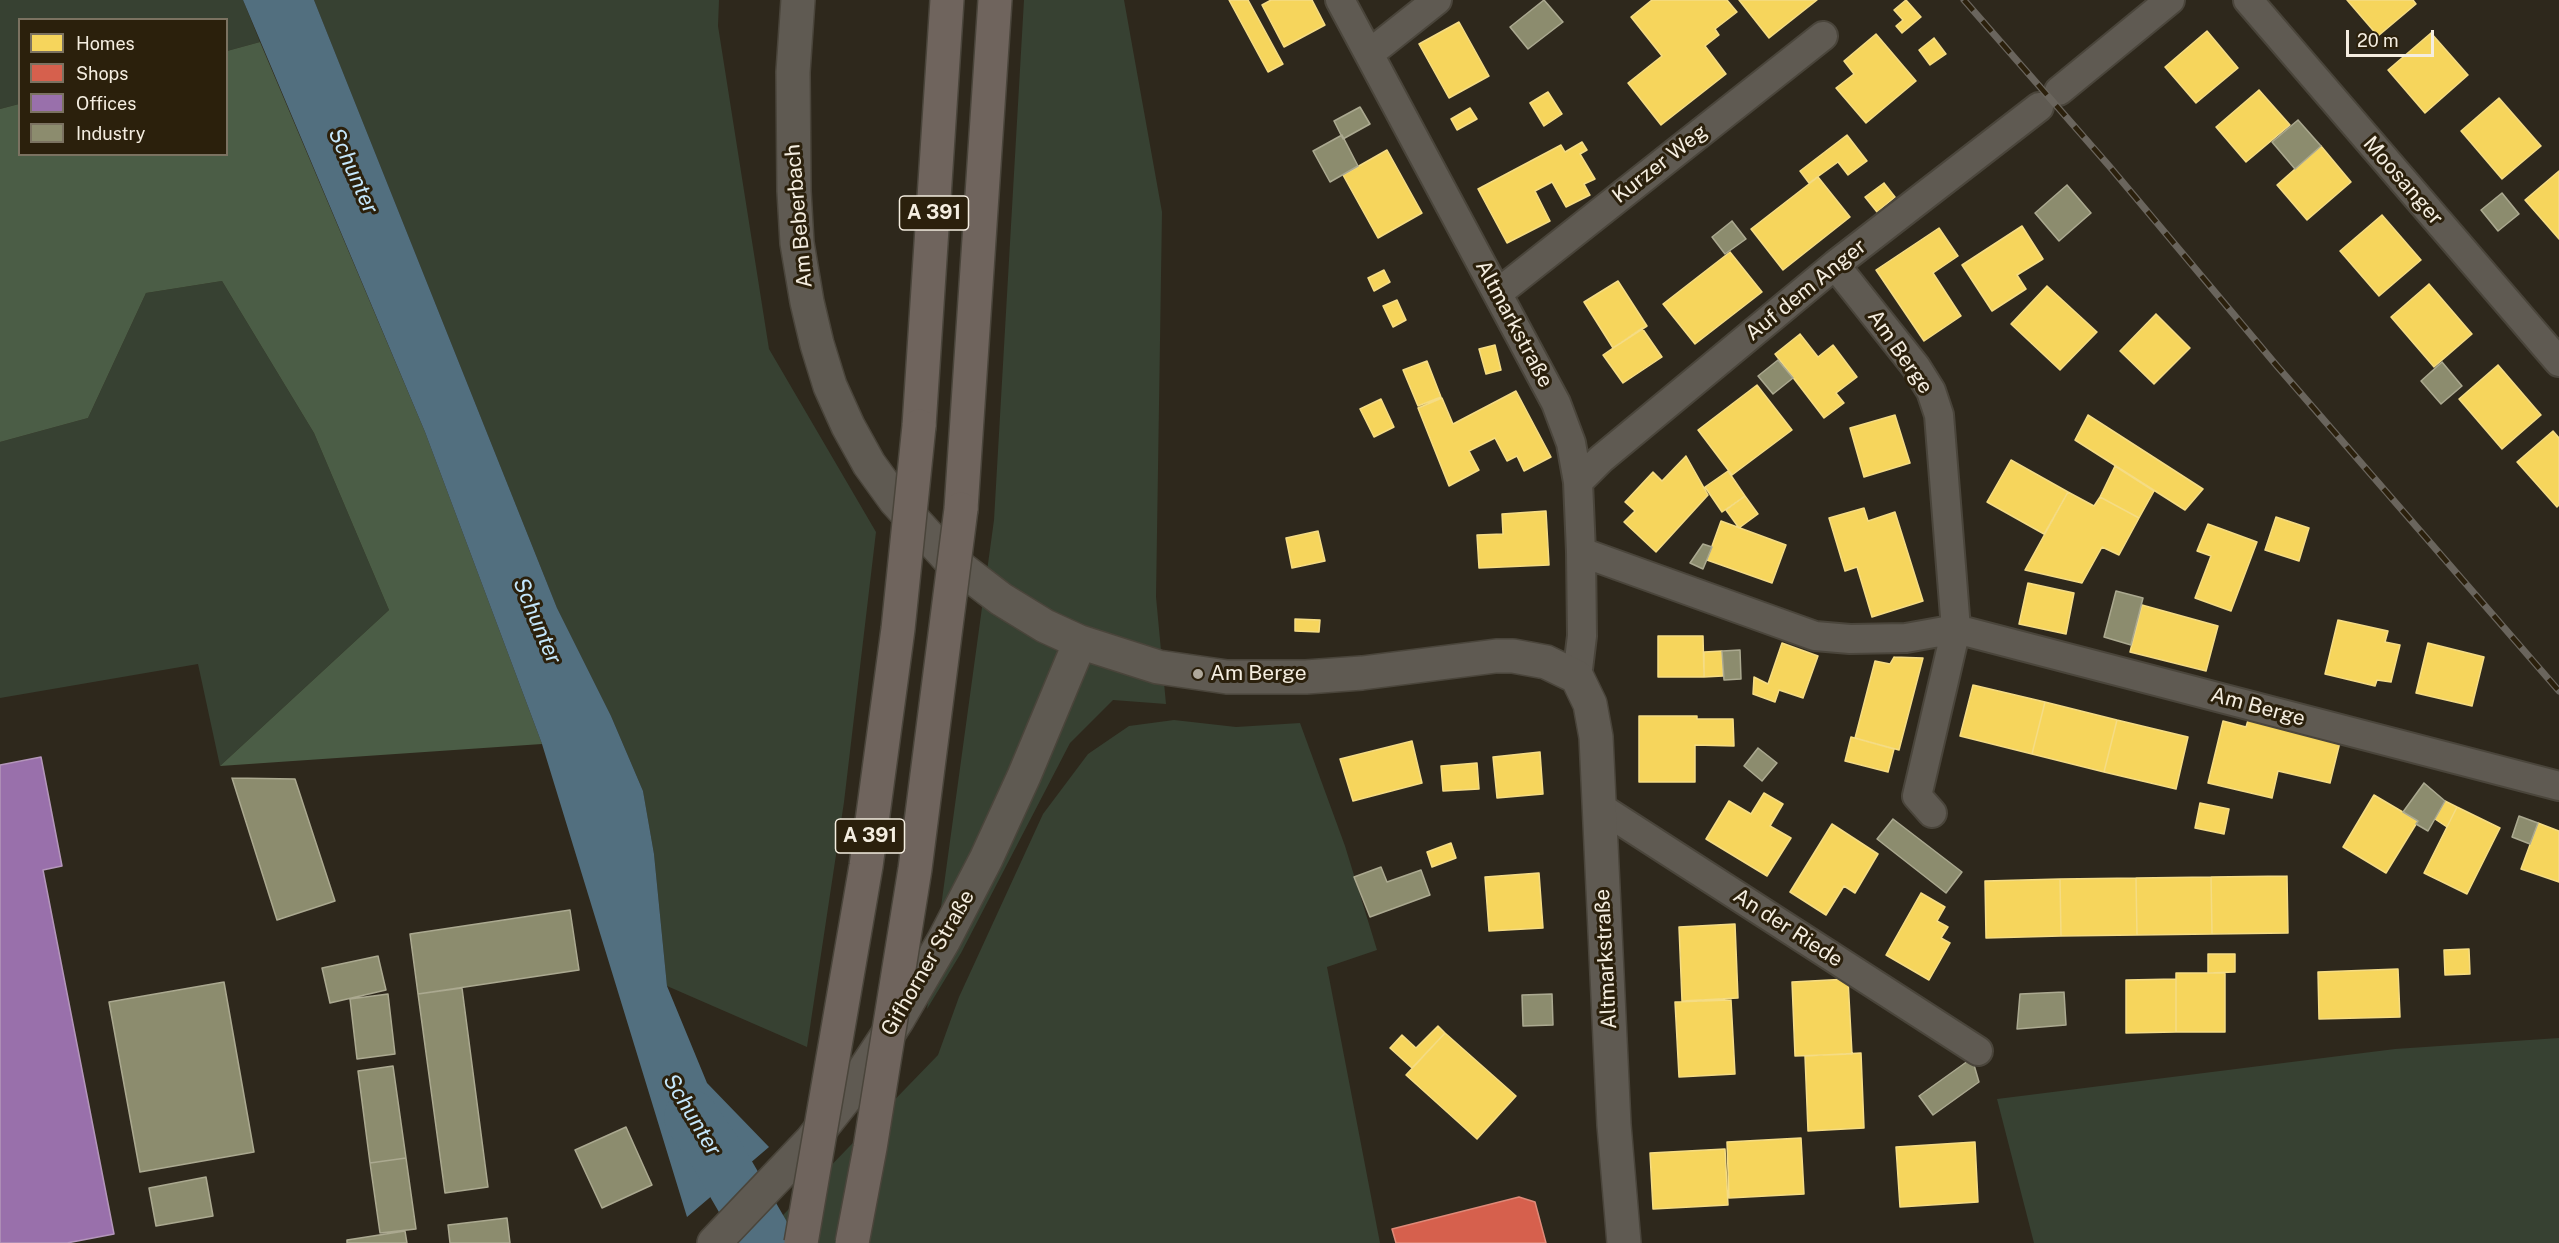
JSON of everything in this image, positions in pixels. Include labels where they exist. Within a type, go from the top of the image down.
[{"type":"highway","name":"A 391","points":[[801,1243],[866,866],[898,629],[919,426],[947,0]]},
{"type":"highway","name":"A 391","points":[[852,1243],[870,1148],[915,869],[962,508],[995,0]]},
{"type":"main road","name":"Am Beberbach","points":[[798,0],[792,138],[798,243],[807,302],[817,344],[848,426],[869,464],[895,500],[950,560],[1000,599],[1045,626],[1080,642]]},
{"type":"main road","points":[[1080,642],[1158,667],[1227,676],[1328,676],[1496,656],[1513,656],[1546,662],[1577,677]]},
{"type":"main road","name":"Gifhorner Straße","points":[[714,1243],[775,1182],[847,1096],[921,980],[986,859],[1024,776],[1080,642]]},
{"type":"main road","name":"Altmarkstraße","points":[[1577,677],[1585,691],[1594,719],[1615,1146],[1624,1243]]},
{"type":"street","name":"Altmarkstraße","points":[[1340,0],[1556,403],[1571,443],[1578,482],[1581,552],[1582,636],[1577,677]]},
{"type":"street","points":[[1369,54],[1437,0]]},
{"type":"street","name":"Auf dem Anger","points":[[1578,482],[1601,459],[1835,265],[2050,99],[2170,0]]},
{"type":"street","name":"Moosanger","points":[[2248,0],[2559,362]]},
{"type":"street","name":"Kurzer Weg","points":[[1497,292],[1823,36]]},
{"type":"street","name":"Am Berge","points":[[1835,265],[1916,367],[1931,391],[1939,415],[1956,629],[1917,796],[1932,813]]},
{"type":"street","name":"Am Berge","points":[[1581,552],[1815,636],[1850,639],[1906,638],[1956,629],[2559,786]]},
{"type":"street","name":"An der Riede","points":[[1598,806],[1978,1051]]},
{"type":"green space","points":[[0,0],[243,0],[260,42],[228,51],[228,18],[18,18],[18,104],[0,109]]},
{"type":"green space","points":[[314,0],[719,0],[718,26],[769,349],[876,532],[844,802],[807,1047],[667,986],[654,854],[643,791],[611,716],[557,608]]},
{"type":"green space","points":[[1024,0],[1124,0],[1162,212],[1156,597],[1166,704],[1113,700],[1070,743],[961,953],[927,1009],[994,520]]},
{"type":"green space","points":[[260,42],[425,432],[542,744],[220,766],[389,610],[314,433],[222,281],[146,293],[88,418],[0,442],[0,109],[18,104],[18,156],[228,156],[228,51]]},
{"type":"green space","points":[[222,281],[314,433],[389,610],[220,766],[198,664],[0,698],[0,442],[88,418],[146,293]]},
{"type":"green space","points":[[1174,720],[1236,727],[1300,723],[1345,846],[1377,950],[1327,967],[1380,1243],[756,1243],[938,1055],[959,997],[1043,814],[1088,754],[1129,726]]},
{"type":"green space","points":[[2559,1038],[2559,1243],[2034,1243],[1997,1099],[2395,1049]]},
{"type":"water","points":[[243,0],[314,0],[557,608],[611,716],[643,791],[654,854],[667,986],[707,1083],[769,1147],[687,1217],[542,744],[425,432]]},
{"type":"building: Homes","points":[[1229,0],[1248,0],[1283,64],[1268,72]]},
{"type":"building: Homes","points":[[1271,0],[1312,0],[1325,25],[1284,47],[1262,5]]},
{"type":"building: Homes","points":[[1652,0],[1727,0],[1737,12],[1715,29],[1719,35],[1705,46],[1726,74],[1661,125],[1628,83],[1662,56],[1631,17]]},
{"type":"building: Homes","points":[[1739,0],[1817,0],[1769,38]]},
{"type":"building: Homes","points":[[1906,0],[1921,17],[1902,33],[1896,26],[1903,20],[1894,10]]},
{"type":"building: Homes","points":[[2347,0],[2413,0],[2416,4],[2378,36]]},
{"type":"building: Homes","points":[[1459,22],[1489,76],[1449,98],[1419,44]]},
{"type":"building: Homes","points":[[2207,31],[2238,68],[2196,103],[2165,67]]},
{"type":"building: Homes","points":[[2431,33],[2468,75],[2425,113],[2388,70]]},
{"type":"building: Homes","points":[[1876,34],[1916,81],[1866,123],[1836,88],[1854,74],[1844,61]]},
{"type":"building: Homes","points":[[1934,38],[1946,54],[1930,65],[1919,50]]},
{"type":"building: Homes","points":[[2259,90],[2290,125],[2246,162],[2216,127]]},
{"type":"building: Homes","points":[[1548,92],[1562,114],[1544,126],[1530,103]]},
{"type":"building: Homes","points":[[2499,98],[2541,146],[2502,179],[2461,131]]},
{"type":"building: Homes","points":[[1470,108],[1477,119],[1457,130],[1451,119]]},
{"type":"building: Homes","points":[[1847,135],[1867,161],[1848,175],[1838,162],[1809,183],[1800,171]]},
{"type":"building: Homes","points":[[1582,142],[1587,150],[1580,154],[1595,179],[1584,184],[1590,195],[1566,207],[1552,182],[1535,191],[1550,221],[1507,243],[1478,189],[1561,145],[1565,152]]},
{"type":"building: Homes","points":[[2321,146],[2351,182],[2307,220],[2277,185]]},
{"type":"building: Homes","points":[[1387,150],[1422,213],[1378,238],[1343,175]]},
{"type":"building: Homes","points":[[2559,171],[2559,239],[2525,200]]},
{"type":"building: Homes","points":[[1818,177],[1850,217],[1783,270],[1751,229]]},
{"type":"building: Homes","points":[[1884,183],[1895,197],[1877,212],[1865,197]]},
{"type":"building: Homes","points":[[2382,215],[2421,260],[2379,296],[2340,251]]},
{"type":"building: Homes","points":[[2022,226],[2043,259],[2017,275],[2026,289],[1992,311],[1962,265]]},
{"type":"building: Homes","points":[[1939,228],[1958,256],[1933,273],[1961,316],[1924,341],[1876,270]]},
{"type":"building: Homes","points":[[1730,252],[1762,292],[1695,344],[1663,304]]},
{"type":"building: Homes","points":[[1384,270],[1390,282],[1374,291],[1368,278]]},
{"type":"building: Homes","points":[[1618,281],[1647,326],[1613,348],[1584,302]]},
{"type":"building: Homes","points":[[2429,284],[2472,334],[2434,367],[2391,317]]},
{"type":"building: Homes","points":[[2047,286],[2097,332],[2060,370],[2011,324]]},
{"type":"building: Homes","points":[[1397,300],[1406,320],[1393,327],[1383,306]]},
{"type":"building: Homes","points":[[2156,314],[2190,348],[2154,384],[2120,351]]},
{"type":"building: Homes","points":[[1642,328],[1662,357],[1623,383],[1603,355]]},
{"type":"building: Homes","points":[[1800,334],[1818,357],[1833,345],[1857,377],[1836,393],[1844,403],[1824,418],[1775,354]]},
{"type":"building: Homes","points":[[1495,345],[1501,370],[1486,374],[1479,349]]},
{"type":"building: Homes","points":[[1427,361],[1441,397],[1418,406],[1403,370]]},
{"type":"building: Homes","points":[[2498,365],[2541,415],[2502,449],[2459,399]]},
{"type":"building: Homes","points":[[1757,385],[1792,430],[1732,475],[1698,430]]},
{"type":"building: Homes","points":[[1516,391],[1551,457],[1524,471],[1517,456],[1507,461],[1495,438],[1469,451],[1479,470],[1449,486],[1418,408],[1442,398],[1453,424]]},
{"type":"building: Homes","points":[[1381,399],[1394,427],[1374,437],[1360,409]]},
{"type":"building: Homes","points":[[1895,415],[1910,463],[1864,477],[1850,428]]},
{"type":"building: Homes","points":[[2088,415],[2203,489],[2185,510],[2075,440]]},
{"type":"building: Homes","points":[[2553,431],[2559,438],[2559,505],[2557,507],[2517,462]]},
{"type":"building: Homes","points":[[1686,456],[1708,495],[1656,552],[1624,522],[1635,511],[1625,502],[1653,472],[1662,481]]},
{"type":"building: Homes","points":[[2011,460],[2068,492],[2044,534],[1987,502]]},
{"type":"building: Homes","points":[[2115,466],[2154,491],[2139,518],[2100,497]]},
{"type":"building: Homes","points":[[1728,471],[1745,496],[1722,512],[1705,487]]},
{"type":"building: Homes","points":[[2068,492],[2094,506],[2100,497],[2139,518],[2119,555],[2102,547],[2082,583],[2025,570]]},
{"type":"building: Homes","points":[[1745,496],[1758,514],[1739,528],[1726,510]]},
{"type":"building: Homes","points":[[1864,508],[1868,521],[1895,512],[1923,601],[1872,617],[1857,567],[1845,571],[1829,518]]},
{"type":"building: Homes","points":[[1546,511],[1549,565],[1479,568],[1477,535],[1503,534],[1502,514]]},
{"type":"building: Homes","points":[[2276,517],[2309,528],[2299,561],[2265,550]]},
{"type":"building: Homes","points":[[1721,521],[1786,545],[1772,583],[1707,560]]},
{"type":"building: Homes","points":[[2208,524],[2257,542],[2231,611],[2195,598],[2211,556],[2197,551]]},
{"type":"building: Homes","points":[[1318,531],[1325,561],[1292,568],[1286,538]]},
{"type":"building: Homes","points":[[2028,583],[2074,593],[2066,634],[2019,624]]},
{"type":"building: Homes","points":[[2142,605],[2218,626],[2206,671],[2130,652]]},
{"type":"building: Homes","points":[[1295,619],[1320,620],[1319,632],[1295,631]]},
{"type":"building: Homes","points":[[2338,620],[2388,631],[2385,642],[2400,645],[2391,682],[2377,680],[2375,686],[2325,674]]},
{"type":"building: Homes","points":[[1658,636],[1703,636],[1704,677],[1658,677]]},
{"type":"building: Homes","points":[[1782,643],[1818,656],[1803,698],[1779,690],[1775,702],[1753,694],[1754,677],[1768,684]]},
{"type":"building: Homes","points":[[2428,643],[2484,657],[2472,706],[2416,693]]},
{"type":"building: Homes","points":[[1722,651],[1723,676],[1704,677],[1704,652]]},
{"type":"building: Homes","points":[[1894,657],[1923,658],[1899,750],[1855,738],[1875,661],[1890,664]]},
{"type":"building: Homes","points":[[1973,685],[2045,702],[2032,754],[1960,736]]},
{"type":"building: Homes","points":[[2045,702],[2117,720],[2104,772],[2032,754]]},
{"type":"building: Homes","points":[[1639,716],[1697,716],[1697,719],[1733,719],[1734,746],[1695,745],[1695,782],[1639,782]]},
{"type":"building: Homes","points":[[2249,717],[2341,738],[2330,783],[2278,771],[2272,798],[2208,783],[2223,721],[2246,727]]},
{"type":"building: Homes","points":[[2117,720],[2188,737],[2176,789],[2104,772]]},
{"type":"building: Homes","points":[[1851,737],[1894,749],[1888,772],[1845,761]]},
{"type":"building: Homes","points":[[1412,741],[1422,783],[1353,801],[1340,759]]},
{"type":"building: Homes","points":[[1540,752],[1543,794],[1497,798],[1493,757]]},
{"type":"building: Homes","points":[[1477,763],[1479,789],[1443,791],[1441,766]]},
{"type":"building: Homes","points":[[1764,793],[1783,804],[1770,826],[1791,838],[1767,876],[1706,839],[1729,801],[1751,814]]},
{"type":"building: Homes","points":[[2374,795],[2418,821],[2386,873],[2343,847]]},
{"type":"building: Homes","points":[[2445,801],[2457,807],[2447,827],[2435,819]]},
{"type":"building: Homes","points":[[2200,803],[2229,809],[2224,834],[2195,828]]},
{"type":"building: Homes","points":[[2457,807],[2500,828],[2467,894],[2424,873]]},
{"type":"building: Homes","points":[[2538,823],[2559,831],[2559,882],[2521,869]]},
{"type":"building: Homes","points":[[1832,824],[1878,854],[1855,893],[1844,886],[1826,915],[1790,892]]},
{"type":"building: Homes","points":[[1451,843],[1456,858],[1432,867],[1427,852]]},
{"type":"building: Homes","points":[[1539,873],[1543,928],[1489,931],[1485,877]]},
{"type":"building: Homes","points":[[2287,876],[2288,933],[2212,934],[2211,877]]},
{"type":"building: Homes","points":[[2211,877],[2212,934],[2137,935],[2136,878]]},
{"type":"building: Homes","points":[[2136,878],[2137,935],[2061,936],[2060,879]]},
{"type":"building: Homes","points":[[2060,879],[2061,936],[1986,938],[1985,881]]},
{"type":"building: Homes","points":[[1921,893],[1945,907],[1937,921],[1948,927],[1941,938],[1950,943],[1929,980],[1886,955]]},
{"type":"building: Homes","points":[[1735,924],[1738,998],[1682,1001],[1679,927]]},
{"type":"building: Homes","points":[[2469,949],[2470,974],[2445,975],[2444,950]]},
{"type":"building: Homes","points":[[2208,954],[2235,954],[2235,972],[2208,973]]},
{"type":"building: Homes","points":[[2398,969],[2400,1017],[2319,1019],[2318,972]]},
{"type":"building: Homes","points":[[2176,973],[2225,973],[2225,1032],[2176,1032]]},
{"type":"building: Homes","points":[[1848,979],[1852,1054],[1795,1056],[1792,982]]},
{"type":"building: Homes","points":[[2176,979],[2176,1032],[2126,1033],[2126,980]]},
{"type":"building: Homes","points":[[1731,1000],[1735,1074],[1679,1077],[1675,1002]]},
{"type":"building: Homes","points":[[1438,1026],[1445,1033],[1412,1068],[1390,1048],[1402,1035],[1416,1048]]},
{"type":"building: Homes","points":[[1445,1033],[1516,1096],[1477,1139],[1406,1075]]},
{"type":"building: Homes","points":[[1861,1053],[1864,1128],[1808,1131],[1805,1056]]},
{"type":"building: Homes","points":[[1801,1138],[1804,1194],[1729,1198],[1727,1142]]},
{"type":"building: Homes","points":[[1975,1142],[1978,1202],[1900,1207],[1896,1147]]},
{"type":"building: Homes","points":[[1725,1149],[1728,1205],[1653,1209],[1650,1153]]},
{"type":"building: Shops","points":[[1519,1197],[1535,1202],[1546,1243],[1396,1243],[1392,1229]]},
{"type":"building: Offices","points":[[41,757],[62,866],[43,870],[114,1234],[67,1243],[0,1243],[0,765]]},
{"type":"building: Industry","points":[[1544,0],[1563,22],[1528,49],[1510,27]]},
{"type":"building: Industry","points":[[1360,107],[1370,124],[1343,139],[1334,121]]},
{"type":"building: Industry","points":[[2298,120],[2321,146],[2295,169],[2272,142]]},
{"type":"building: Industry","points":[[1342,135],[1358,166],[1330,182],[1313,151]]},
{"type":"building: Industry","points":[[2067,185],[2091,213],[2059,241],[2035,213]]},
{"type":"building: Industry","points":[[2502,193],[2519,214],[2498,231],[2481,210]]},
{"type":"building: Industry","points":[[1732,221],[1746,239],[1725,254],[1712,237]]},
{"type":"building: Industry","points":[[1778,360],[1793,378],[1773,394],[1758,376]]},
{"type":"building: Industry","points":[[2442,362],[2462,386],[2441,404],[2421,381]]},
{"type":"building: Industry","points":[[1703,544],[1712,547],[1703,569],[1690,563]]},
{"type":"building: Industry","points":[[2116,591],[2143,598],[2131,645],[2104,637]]},
{"type":"building: Industry","points":[[1740,650],[1741,679],[1724,680],[1722,651]]},
{"type":"building: Industry","points":[[1758,748],[1777,763],[1762,781],[1744,766]]},
{"type":"building: Industry","points":[[232,778],[295,779],[335,901],[277,920]]},
{"type":"building: Industry","points":[[2424,783],[2445,801],[2428,831],[2416,824],[2418,821],[2403,812]]},
{"type":"building: Industry","points":[[2519,816],[2538,823],[2530,844],[2512,837]]},
{"type":"building: Industry","points":[[1893,819],[1962,872],[1946,893],[1877,839]]},
{"type":"building: Industry","points":[[1381,867],[1387,882],[1421,870],[1430,895],[1370,917],[1354,877]]},
{"type":"building: Industry","points":[[570,910],[579,970],[418,994],[410,934]]},
{"type":"building: Industry","points":[[378,956],[386,990],[330,1003],[322,968]]},
{"type":"building: Industry","points":[[224,982],[254,1152],[140,1172],[109,1002]]},
{"type":"building: Industry","points":[[462,988],[488,1187],[445,1193],[418,994]]},
{"type":"building: Industry","points":[[2064,992],[2066,1025],[2017,1029],[2020,994]]},
{"type":"building: Industry","points":[[388,994],[395,1054],[357,1059],[350,999]]},
{"type":"building: Industry","points":[[1552,994],[1553,1025],[1523,1026],[1522,995]]},
{"type":"building: Industry","points":[[1972,1058],[1979,1082],[1933,1115],[1919,1096]]},
{"type":"building: Industry","points":[[393,1066],[406,1158],[370,1163],[358,1071]]},
{"type":"building: Industry","points":[[626,1127],[652,1185],[602,1208],[575,1150]]},
{"type":"building: Industry","points":[[406,1158],[416,1229],[380,1233],[370,1163]]},
{"type":"building: Industry","points":[[206,1177],[213,1216],[156,1226],[149,1188]]},
{"type":"building: Industry","points":[[507,1218],[510,1243],[450,1243],[448,1225]]},
{"type":"building: Industry","points":[[405,1231],[407,1243],[347,1243],[347,1240]]},
{"type":"waterway","name":"Schunter","points":[[691,1117],[716,1153],[768,1243]]},
{"type":"railway","points":[[1964,0],[2559,691]]},
{"type":"place","name":"Am Berge","points":[[1198,674]]}]
